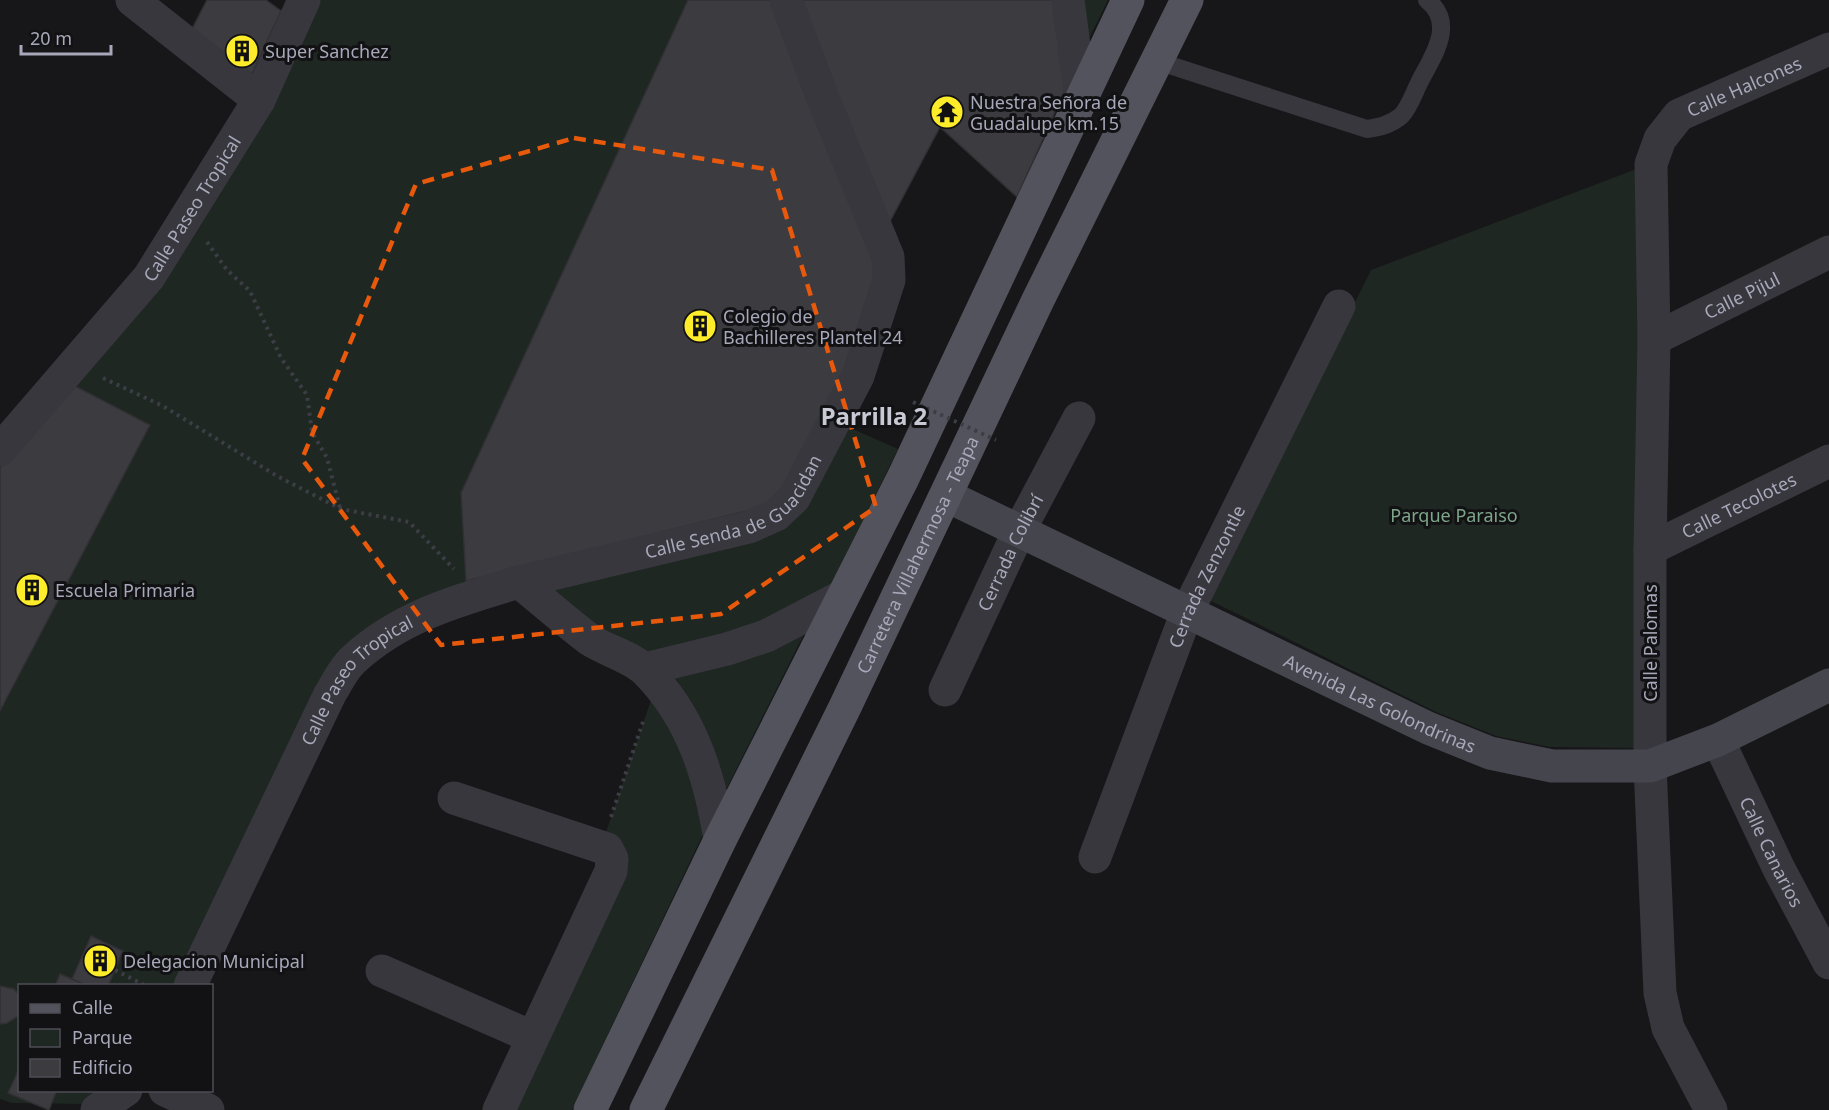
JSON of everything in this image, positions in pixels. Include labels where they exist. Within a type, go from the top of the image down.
[{"type":"main road","points":[[590,1110],[720,840],[918,447],[1128,0]]},
{"type":"main road","name":"Carretera Villahermosa - Teapa","points":[[646,1110],[947,496],[1038,300],[1187,0]]},
{"type":"street","points":[[132,0],[260,100]]},
{"type":"street","name":"Calle Paseo Tropical","points":[[0,450],[149,277],[260,100],[304,0]]},
{"type":"street","name":"Calle Senda de Guacidan","points":[[519,582],[749,527],[776,515],[794,498],[858,376],[889,280],[888,257],[822,96],[786,0]]},
{"type":"street","points":[[1068,0],[1080,99]]},
{"type":"street","name":"Calle Halcones","points":[[1651,164],[1660,139],[1679,115],[1829,49]]},
{"type":"street","name":"Calle Palomas","points":[[1651,164],[1654,339],[1650,549],[1650,766],[1660,993],[1668,1028],[1711,1110]]},
{"type":"street","name":"Calle Pijul","points":[[1654,339],[1829,252]]},
{"type":"street","name":"Cerrada Zenzontle","points":[[1095,857],[1187,612],[1339,306]]},
{"type":"street","name":"Cerrada Colibrí","points":[[945,690],[1019,531],[1079,418]]},
{"type":"street","name":"Calle Tecolotes","points":[[1650,549],[1829,461]]},
{"type":"street","name":"Avenida Las Golondrinas","points":[[947,496],[1428,728],[1490,753],[1552,766],[1650,766],[1718,740],[1829,685]]},
{"type":"street","points":[[519,582],[591,641],[651,677],[680,714],[699,752],[710,783],[720,840]]},
{"type":"street","name":"Calle Paseo Tropical","points":[[191,984],[330,694],[351,661],[392,628],[443,605],[519,582]]},
{"type":"street","points":[[651,677],[766,636],[843,596]]},
{"type":"street","name":"Calle Canarios","points":[[1718,740],[1779,869],[1829,963]]},
{"type":"street","points":[[454,798],[607,849],[612,859],[611,871],[499,1110]]},
{"type":"street","points":[[382,970],[532,1036]]},
{"type":"street","points":[[97,1110],[123,1092]]},
{"type":"street","points":[[169,1092],[208,1110]]},
{"type":"lane","points":[[1156,61],[1367,129],[1387,126],[1402,114],[1442,39],[1441,20],[1434,6],[1427,0]]},
{"type":"path","points":[[188,216],[227,270],[250,291],[281,358],[307,395],[312,432],[327,458],[341,508]]},
{"type":"path","points":[[94,374],[163,406],[277,476],[341,508],[409,522],[466,581],[471,597]]},
{"type":"path","points":[[913,402],[996,440]]},
{"type":"path","points":[[608,824],[651,677]]},
{"type":"path","points":[[115,970],[142,984]]},
{"type":"highlighted area","points":[[574,138],[772,170],[876,507],[721,614],[441,645],[302,459],[416,184]]},
{"type":"green space","points":[[318,0],[688,0],[461,493],[466,581],[368,631],[175,984],[18,984],[18,1092],[101,1092],[83,1104],[12,1103],[0,1099],[0,711],[149,425],[71,384]]},
{"type":"green space","points":[[1077,0],[1108,0],[1085,47]]},
{"type":"green space","name":"Parque Paraiso","points":[[1639,168],[1638,748],[1550,747],[1496,736],[1436,712],[1207,599],[1371,270]]},
{"type":"green space","points":[[844,425],[898,449],[827,595],[764,625],[646,657],[596,630],[544,587]]},
{"type":"green space","points":[[807,628],[724,794],[664,676]]},
{"type":"green space","points":[[652,697],[671,719],[706,828],[572,1110],[511,1110],[622,875],[605,835]]},
{"type":"building","name":"Super Sanchez","points":[[207,0],[266,0],[281,11],[252,74],[192,29]]},
{"type":"building","name":"Colegio de Bachilleres Plantel 24","points":[[688,0],[776,0],[875,258],[877,279],[847,372],[782,490],[770,505],[466,581],[461,493]]},
{"type":"building","name":"Nuestra Señora de Guadalupe km.15","points":[[798,0],[1057,0],[1068,83],[1017,197],[940,127],[887,227]]},
{"type":"building","name":"Escuela Primaria","points":[[71,384],[150,425],[0,711],[0,468]]},
{"type":"building","name":"Delegacion Municipal","points":[[91,936],[123,951],[109,984],[83,984],[72,979]]},
{"type":"building","points":[[60,974],[83,984],[56,984]]},
{"type":"building","points":[[0,986],[14,989],[18,994],[18,1016],[7,1023],[0,1024]]},
{"type":"building","points":[[18,1071],[18,1092],[56,1092],[49,1110],[8,1093]]},
{"type":"place","name":"Super Sanchez","points":[[242,51]]},
{"type":"place","name":"Nuestra Señora de Guadalupe km.15","points":[[947,112]]},
{"type":"place","name":"Colegio de Bachilleres Plantel 24","points":[[700,326]]},
{"type":"place","name":"Escuela Primaria","points":[[32,590]]},
{"type":"place","name":"Delegacion Municipal","points":[[100,961]]},
{"type":"district","name":"Parrilla 2","points":[[874,415]]}]
